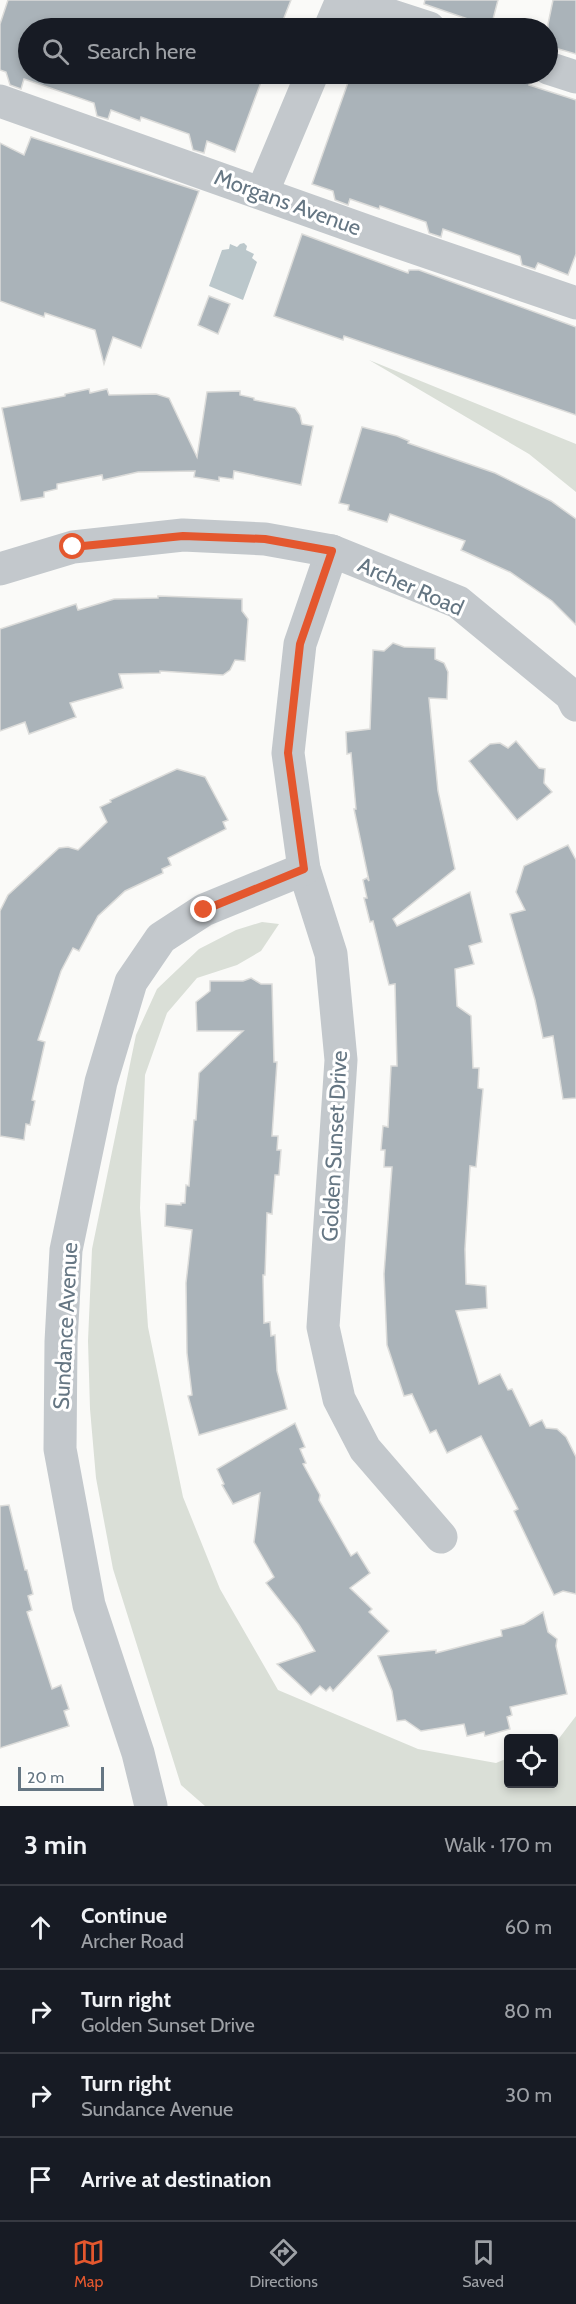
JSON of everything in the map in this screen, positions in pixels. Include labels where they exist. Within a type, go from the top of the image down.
[{"type":"street","points":[[335,18],[343,0],[398,18]]},
{"type":"street","points":[[558,71],[576,76]]},
{"type":"street","points":[[262,193],[308,84]]},
{"type":"street","name":"Morgans Avenue","points":[[0,100],[576,303]]},
{"type":"street","name":"Archer Road","points":[[0,569],[73,547],[183,536],[265,539],[332,551],[458,602],[571,695],[576,705]]},
{"type":"street","name":"Golden Sunset Drive","points":[[332,551],[300,644],[288,753],[304,869],[330,954],[341,1060],[323,1327],[339,1399],[365,1449],[441,1537]]},
{"type":"street","name":"Sundance Avenue","points":[[151,1806],[138,1753],[89,1605],[60,1449],[61,1342],[66,1250],[101,1082],[131,982],[161,938],[204,910],[304,869]]},
{"type":"shaded area","points":[[244,243],[247,246],[246,250],[254,254],[252,258],[257,262],[243,300],[209,286],[222,250],[229,249],[230,244],[237,247]]},
{"type":"shaded area","points":[[369,360],[576,444],[576,492],[529,454]]},
{"type":"shaded area","points":[[262,922],[279,924],[261,951],[237,965],[197,978],[167,1013],[145,1075],[140,1208],[148,1327],[183,1497],[220,1589],[278,1690],[418,1749],[496,1763],[504,1760],[504,1788],[558,1788],[558,1740],[576,1716],[576,1806],[205,1806],[181,1785],[113,1569],[96,1478],[90,1409],[88,1341],[92,1249],[136,1035],[157,989],[199,949],[236,930]]},
{"type":"building","points":[[8,0],[291,0],[284,18],[18,18],[18,84],[22,84],[21,89],[10,85],[6,72],[0,70],[0,24]]},
{"type":"building","points":[[425,0],[498,0],[493,18],[465,18],[424,4]]},
{"type":"building","points":[[553,0],[576,0],[576,54],[558,49],[558,18],[549,18]]},
{"type":"building","points":[[39,84],[260,84],[235,152],[207,141],[204,153],[193,150],[189,134],[141,117],[140,121],[111,110],[108,119],[97,116],[94,103]]},
{"type":"building","points":[[347,84],[529,84],[576,100],[576,254],[568,275],[538,263],[535,269],[522,265],[520,256],[443,229],[441,237],[429,233],[426,222],[380,206],[379,209],[350,199],[348,205],[335,200],[333,191],[312,184]]},
{"type":"building","points":[[31,137],[199,191],[141,348],[113,337],[104,364],[95,330],[45,313],[44,317],[0,301],[0,143],[24,155]]},
{"type":"building","points":[[302,234],[408,273],[409,270],[419,270],[576,327],[576,415],[344,336],[343,340],[274,316]]},
{"type":"building","points":[[209,296],[230,304],[218,334],[198,325]]},
{"type":"building","points":[[89,389],[90,393],[107,389],[109,395],[156,394],[169,398],[197,457],[207,392],[240,391],[240,395],[254,398],[254,400],[295,408],[302,424],[313,426],[301,485],[234,471],[233,479],[219,477],[219,481],[194,477],[195,471],[138,472],[103,480],[102,475],[57,484],[57,489],[44,492],[44,497],[21,501],[2,408]]},
{"type":"building","points":[[362,427],[397,436],[409,441],[408,443],[495,473],[551,501],[576,519],[576,625],[552,601],[510,572],[461,550],[465,541],[390,514],[387,522],[348,510],[349,505],[339,503]]},
{"type":"building","points":[[158,596],[242,599],[242,611],[248,619],[245,661],[235,660],[230,670],[223,675],[160,671],[160,673],[119,674],[123,688],[70,703],[76,717],[29,734],[25,722],[0,731],[0,629],[76,604],[78,610],[114,599],[158,598]]},
{"type":"building","points":[[393,643],[404,647],[435,648],[435,659],[444,663],[448,672],[447,699],[429,698],[438,791],[455,869],[393,919],[397,926],[470,892],[482,942],[469,946],[474,964],[455,969],[457,1006],[471,1016],[473,1068],[479,1068],[478,1088],[483,1089],[476,1167],[470,1166],[465,1249],[466,1284],[486,1286],[487,1308],[456,1311],[479,1384],[500,1374],[508,1390],[512,1389],[530,1426],[542,1420],[546,1428],[557,1429],[566,1437],[576,1457],[576,1594],[563,1591],[554,1595],[514,1511],[518,1509],[481,1436],[447,1453],[436,1430],[430,1433],[412,1394],[404,1396],[387,1345],[384,1274],[392,1167],[384,1167],[385,1150],[381,1150],[383,1126],[388,1127],[391,1066],[397,1066],[395,984],[389,985],[373,921],[370,922],[364,898],[367,898],[363,880],[367,878],[369,881],[354,809],[356,809],[351,753],[347,754],[346,732],[370,729],[373,650],[384,651]]},
{"type":"building","points":[[516,741],[539,768],[545,769],[544,783],[552,792],[517,820],[469,761],[490,744],[500,743],[508,748]]},
{"type":"building","points":[[177,769],[205,777],[228,820],[223,822],[226,829],[168,858],[171,865],[162,869],[163,873],[125,891],[98,916],[79,951],[73,948],[61,971],[38,1040],[45,1042],[32,1100],[35,1101],[30,1125],[26,1124],[24,1140],[0,1136],[0,911],[8,895],[59,848],[68,847],[78,850],[107,822],[100,807],[111,802],[110,800]]},
{"type":"building","points":[[568,845],[576,860],[576,1098],[563,1099],[553,1036],[543,1038],[535,1000],[510,914],[525,910],[516,892],[524,866]]},
{"type":"building","points":[[251,978],[261,984],[272,984],[274,1062],[277,1062],[272,1136],[278,1136],[277,1150],[281,1150],[279,1175],[275,1175],[272,1214],[267,1213],[265,1275],[263,1275],[264,1323],[270,1322],[271,1336],[275,1335],[277,1371],[287,1409],[199,1435],[188,1396],[192,1395],[187,1353],[186,1283],[192,1230],[165,1226],[166,1204],[185,1203],[186,1185],[189,1186],[199,1073],[243,1031],[197,1031],[196,1002],[210,991],[210,981],[243,981]]},
{"type":"building","points":[[295,1423],[305,1447],[300,1449],[306,1463],[303,1464],[320,1495],[319,1500],[351,1556],[357,1552],[370,1573],[350,1588],[372,1609],[369,1612],[389,1631],[333,1691],[330,1687],[326,1691],[320,1686],[311,1695],[277,1664],[315,1651],[299,1625],[266,1583],[274,1577],[254,1542],[260,1493],[233,1504],[222,1485],[224,1484],[217,1469]]},
{"type":"building","points":[[9,1505],[33,1594],[28,1596],[32,1610],[27,1612],[52,1689],[61,1685],[69,1709],[64,1711],[69,1726],[0,1748],[0,1506]]},
{"type":"building","points":[[543,1612],[548,1632],[557,1639],[556,1646],[567,1694],[510,1707],[512,1715],[507,1717],[510,1729],[485,1736],[484,1732],[467,1736],[464,1724],[421,1731],[405,1720],[397,1721],[392,1691],[378,1656],[436,1650],[436,1653],[502,1636],[501,1630],[524,1624]]},
{"type":"route","points":[[73,547],[183,536],[265,539],[332,551],[300,644],[288,753],[304,869],[204,910]]}]
